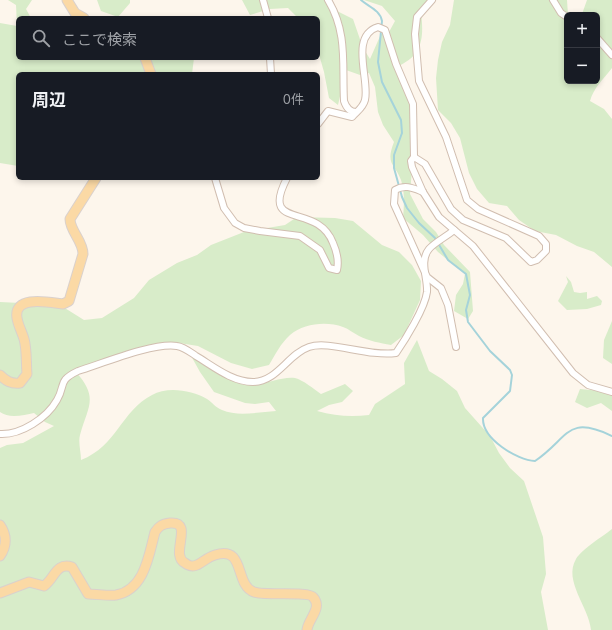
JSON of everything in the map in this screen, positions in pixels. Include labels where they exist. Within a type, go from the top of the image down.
[{"type":"main road","points":[[67,0],[75,13],[80,16]]},
{"type":"main road","points":[[146,60],[150,72]]},
{"type":"main road","points":[[0,375],[7,381],[14,384],[20,383],[27,374],[25,341],[17,318],[18,311],[31,301],[42,300],[63,304],[69,301],[83,254],[83,249],[70,224],[70,219],[95,180]]},
{"type":"main road","points":[[0,593],[29,582],[44,586],[49,583],[57,569],[66,566],[72,567],[88,594],[117,595],[126,591],[143,574],[155,532],[158,527],[164,524],[175,523],[180,526],[182,531],[179,556],[183,562],[190,566],[196,566],[217,555],[226,553],[236,560],[245,585],[252,591],[288,594],[307,593],[313,596],[316,602],[316,610],[307,625],[307,630]]},
{"type":"main road","points":[[0,526],[4,531],[5,543],[4,550],[0,556]]},
{"type":"street","points":[[263,0],[267,16]]},
{"type":"street","points":[[328,0],[336,15],[343,39],[344,101],[346,106],[352,112],[356,112]]},
{"type":"street","points":[[414,157],[425,164],[444,199],[451,209],[463,220],[506,238],[531,262],[537,260],[546,251],[546,244],[539,236],[478,209],[467,200],[446,137],[419,81],[415,34],[416,16],[432,0]]},
{"type":"street","points":[[553,0],[561,13],[564,15]]},
{"type":"street","points":[[320,121],[328,111],[352,117],[361,109],[366,96],[363,45],[365,37],[373,28],[378,27],[385,30],[396,64],[413,104],[414,157],[411,161],[412,167],[423,192],[439,217],[452,232],[469,242],[491,268],[573,373],[588,384],[612,392]]},
{"type":"street","points":[[600,41],[612,55]]},
{"type":"street","points":[[270,60],[271,72]]},
{"type":"street","points":[[216,180],[224,208],[235,223],[244,228],[300,236],[320,250],[329,268],[337,270],[337,252],[326,230],[317,223],[286,213],[280,209],[278,202],[279,193],[286,180]]},
{"type":"street","points":[[423,192],[405,186],[395,190],[393,197],[394,204],[426,277],[441,288],[448,305],[456,347]]},
{"type":"street","points":[[0,434],[14,432],[44,416],[58,399],[61,384],[69,375],[152,348],[169,345],[178,346],[221,371],[238,379],[252,382],[266,379],[280,369],[296,354],[310,347],[323,346],[384,355],[396,353],[407,338],[427,293],[425,262],[429,249],[452,232]]},
{"type":"green space","points":[[8,0],[32,0],[26,9],[30,16],[17,16],[16,5]]},
{"type":"green space","points":[[97,0],[130,0],[130,3],[119,16],[101,11]]},
{"type":"green space","points":[[242,0],[330,0],[335,10],[353,19],[363,48],[370,59],[381,34],[389,32],[395,21],[382,6],[364,0],[430,0],[421,12],[422,38],[417,52],[405,63],[396,67],[416,113],[410,126],[412,169],[410,194],[423,219],[436,232],[444,245],[470,272],[473,311],[468,319],[454,311],[456,295],[463,284],[465,274],[438,252],[423,235],[403,218],[404,199],[402,184],[399,174],[392,163],[390,155],[394,142],[383,125],[378,112],[375,87],[369,73],[360,75],[346,70],[338,105],[329,98],[320,58],[320,16],[296,16],[288,8],[270,9],[250,15]]},
{"type":"green space","points":[[454,0],[567,0],[568,12],[564,12],[564,84],[599,84],[590,101],[604,109],[612,119],[612,267],[594,252],[577,246],[556,235],[535,231],[519,220],[507,206],[489,203],[477,189],[469,173],[460,138],[451,123],[438,110],[436,78],[442,42],[450,25]]},
{"type":"green space","points":[[587,0],[612,0],[612,68],[600,83],[600,12],[583,12]]},
{"type":"green space","points":[[0,23],[16,26],[16,60],[194,60],[192,72],[16,72],[16,166],[0,163]]},
{"type":"green space","points":[[297,217],[335,218],[353,221],[382,245],[399,252],[412,265],[421,281],[420,300],[404,335],[391,345],[367,339],[337,325],[316,324],[302,328],[290,335],[278,349],[269,365],[252,369],[231,363],[198,346],[179,343],[161,343],[131,357],[94,365],[76,372],[87,389],[90,402],[79,438],[81,460],[93,454],[103,446],[133,410],[142,402],[158,392],[180,390],[194,393],[207,399],[220,409],[228,412],[248,414],[276,411],[269,402],[255,404],[245,403],[214,392],[190,354],[232,381],[246,385],[259,384],[284,378],[295,378],[321,394],[345,384],[353,391],[342,402],[329,405],[317,411],[337,415],[362,416],[369,415],[375,404],[405,384],[404,363],[417,340],[429,371],[457,391],[465,408],[490,436],[499,453],[510,468],[524,481],[543,537],[546,574],[541,592],[548,630],[0,630],[0,448],[7,445],[23,443],[54,426],[45,422],[34,413],[12,416],[0,412],[0,302],[60,305],[84,320],[102,318],[134,298],[149,280],[177,263],[197,255],[211,245],[244,232],[285,225]]},
{"type":"green space","points":[[566,276],[571,282],[574,292],[587,292],[587,299],[597,296],[602,301],[601,305],[587,309],[567,310],[558,301],[568,282]]},
{"type":"green space","points":[[612,321],[612,364],[603,358],[604,340]]},
{"type":"green space","points":[[580,389],[612,392],[612,411],[601,403],[587,408],[575,402]]},
{"type":"green space","points":[[612,529],[612,630],[591,630],[586,612],[575,585],[573,567],[576,559],[583,551]]},
{"type":"waterway","points":[[361,0],[377,11],[382,21],[378,62],[382,82],[401,120],[402,133],[394,155],[394,168],[402,197],[407,208],[419,223],[435,238],[448,260],[466,274],[470,295],[466,310],[468,322],[490,351],[510,370],[512,375],[510,391],[483,418],[484,426],[488,433],[494,441],[510,452],[519,457],[535,461],[562,437],[576,428],[585,427],[612,436]]}]
